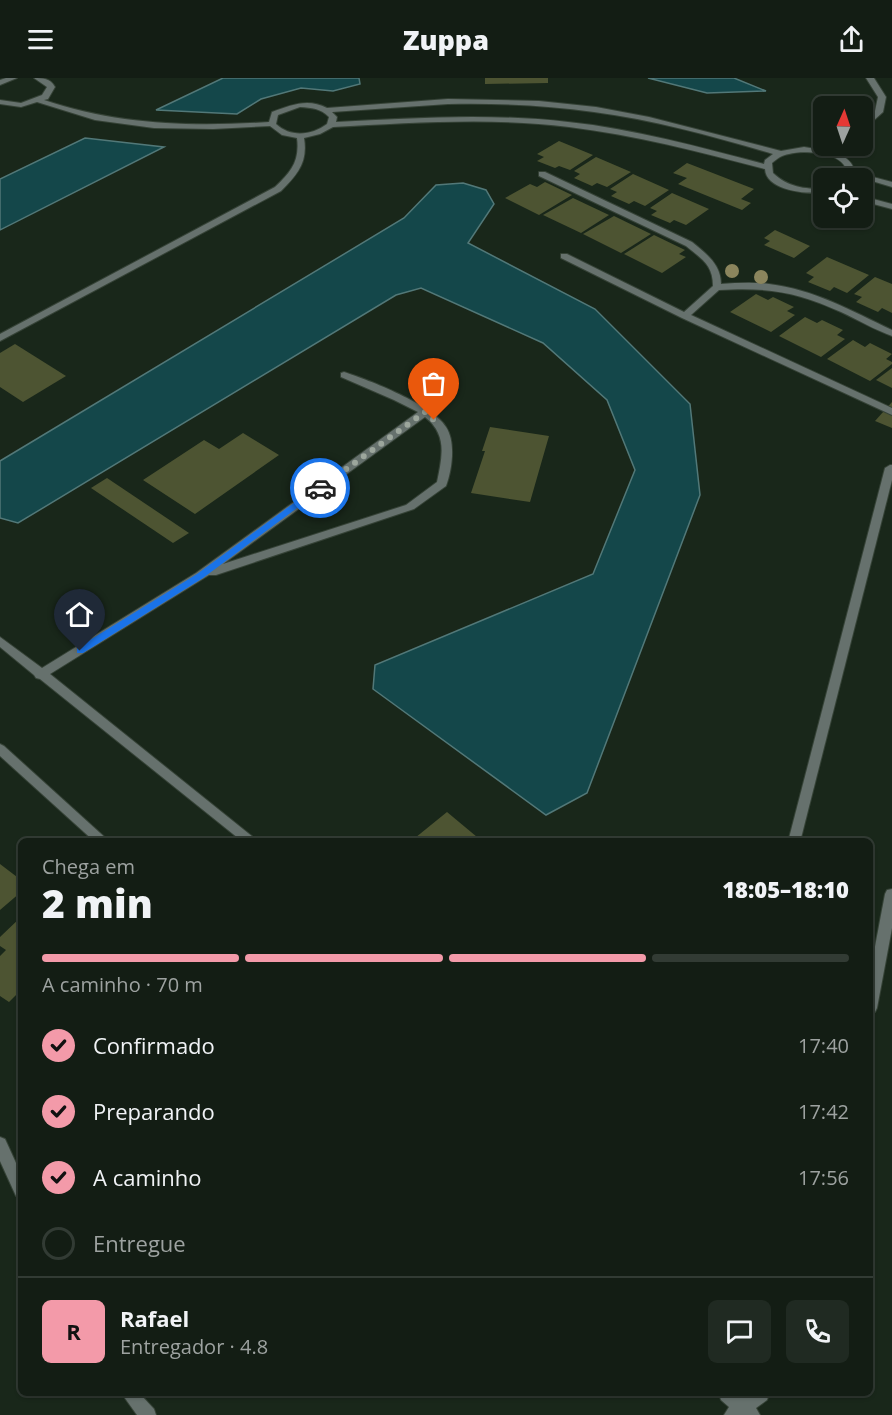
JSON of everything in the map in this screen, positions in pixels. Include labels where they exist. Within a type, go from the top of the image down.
[{"type":"street","points":[[0,82],[13,78]]},
{"type":"street","points":[[870,78],[882,97],[879,112],[873,118]]},
{"type":"street","points":[[0,102],[21,105],[38,100],[45,96],[51,87],[44,79]]},
{"type":"street","points":[[38,100],[60,109],[138,124],[235,127],[272,124],[282,132],[300,135],[319,133],[331,125],[451,118],[527,120],[601,129],[767,167]]},
{"type":"street","points":[[272,124],[275,114],[290,107],[309,105],[326,110],[436,102],[568,106],[687,127],[779,153]]},
{"type":"street","points":[[326,110],[333,117],[331,125]]},
{"type":"street","points":[[0,338],[278,189],[299,168],[303,152],[300,135]]},
{"type":"street","points":[[813,152],[800,149],[779,153],[772,157],[767,167],[769,174],[784,185],[813,192]]},
{"type":"street","points":[[835,156],[844,161],[847,168]]},
{"type":"street","points":[[542,174],[689,244],[703,255],[717,272],[717,287]]},
{"type":"street","points":[[873,181],[892,185]]},
{"type":"street","points":[[873,201],[892,207]]},
{"type":"street","points":[[564,256],[685,316],[892,412]]},
{"type":"street","points":[[685,316],[717,287],[749,285],[776,287],[801,293],[892,333]]},
{"type":"street","points":[[200,576],[410,507],[442,483],[447,451],[443,429],[425,412],[344,375]]},
{"type":"street","points":[[40,675],[200,576],[425,412]]},
{"type":"street","points":[[795,838],[890,468]]},
{"type":"street","points":[[0,641],[248,838]]},
{"type":"street","points":[[0,749],[100,838]]},
{"type":"street","points":[[873,992],[892,894]]},
{"type":"street","points":[[0,1144],[18,1184]]},
{"type":"street","points":[[132,1396],[148,1415]]},
{"type":"street","points":[[729,1396],[742,1413],[759,1396]]},
{"type":"water","points":[[223,78],[359,78],[360,84],[333,91],[301,88],[261,99],[237,114],[156,110]]},
{"type":"water","points":[[648,78],[734,78],[766,91],[707,93]]},
{"type":"water","points":[[85,138],[164,147],[0,230],[0,179]]},
{"type":"water","points":[[463,183],[486,190],[494,204],[468,243],[595,309],[690,404],[700,495],[587,793],[546,815],[373,689],[375,665],[593,574],[635,470],[607,400],[543,343],[421,288],[396,295],[18,523],[0,518],[0,461],[404,218],[436,185]]},
{"type":"building","points":[[485,78],[548,78],[548,83],[485,84]]},
{"type":"building","points":[[559,141],[593,155],[570,170],[559,166],[555,168],[537,161],[544,157],[537,154]]},
{"type":"building","points":[[596,157],[631,172],[607,187],[597,183],[592,186],[574,178],[580,174],[574,171]]},
{"type":"building","points":[[687,163],[754,189],[741,199],[751,203],[742,210],[678,184],[687,178],[673,173]]},
{"type":"building","points":[[633,174],[669,190],[645,206],[634,201],[629,204],[611,196],[617,192],[610,189]]},
{"type":"building","points":[[545,182],[572,195],[539,215],[505,198],[530,184],[537,187]]},
{"type":"building","points":[[672,193],[709,209],[686,225],[674,220],[670,223],[651,215],[657,211],[650,208]]},
{"type":"building","points":[[573,198],[609,215],[581,233],[543,215]]},
{"type":"building","points":[[614,216],[651,234],[621,253],[583,234]]},
{"type":"building","points":[[775,230],[810,246],[794,258],[764,245],[770,241],[764,238]]},
{"type":"building","points":[[654,235],[685,250],[679,254],[686,257],[662,273],[624,254]]},
{"type":"building","points":[[827,257],[869,275],[847,293],[834,287],[830,291],[808,282],[814,277],[806,273]]},
{"type":"building","points":[[875,277],[892,284],[892,313],[882,308],[878,312],[856,302],[862,297],[854,294]]},
{"type":"building","points":[[756,294],[768,300],[773,297],[794,307],[787,311],[795,315],[771,332],[730,312]]},
{"type":"building","points":[[805,317],[817,323],[822,320],[843,330],[837,335],[845,339],[821,357],[779,336]]},
{"type":"building","points":[[853,340],[865,347],[870,343],[892,354],[886,359],[892,364],[870,381],[827,359]]},
{"type":"building","points":[[15,344],[66,376],[23,402],[0,387],[0,353]]},
{"type":"building","points":[[892,368],[892,388],[876,380]]},
{"type":"building","points":[[892,402],[892,428],[875,421]]},
{"type":"building","points":[[490,427],[549,436],[530,502],[471,493],[485,451],[482,451]]},
{"type":"building","points":[[243,433],[279,455],[195,514],[143,480],[204,440],[219,449]]},
{"type":"building","points":[[107,478],[189,533],[173,543],[91,488]]},
{"type":"building","points":[[447,812],[478,838],[415,838]]},
{"type":"building","points":[[0,864],[18,878],[18,895],[0,910]]},
{"type":"building","points":[[18,920],[18,993],[9,1002],[0,996],[0,956],[6,950],[0,946],[0,937]]},
{"type":"way so far","points":[[320,488],[425,412],[434,420]]},
{"type":"route","points":[[80,651],[200,576],[320,488]]}]
